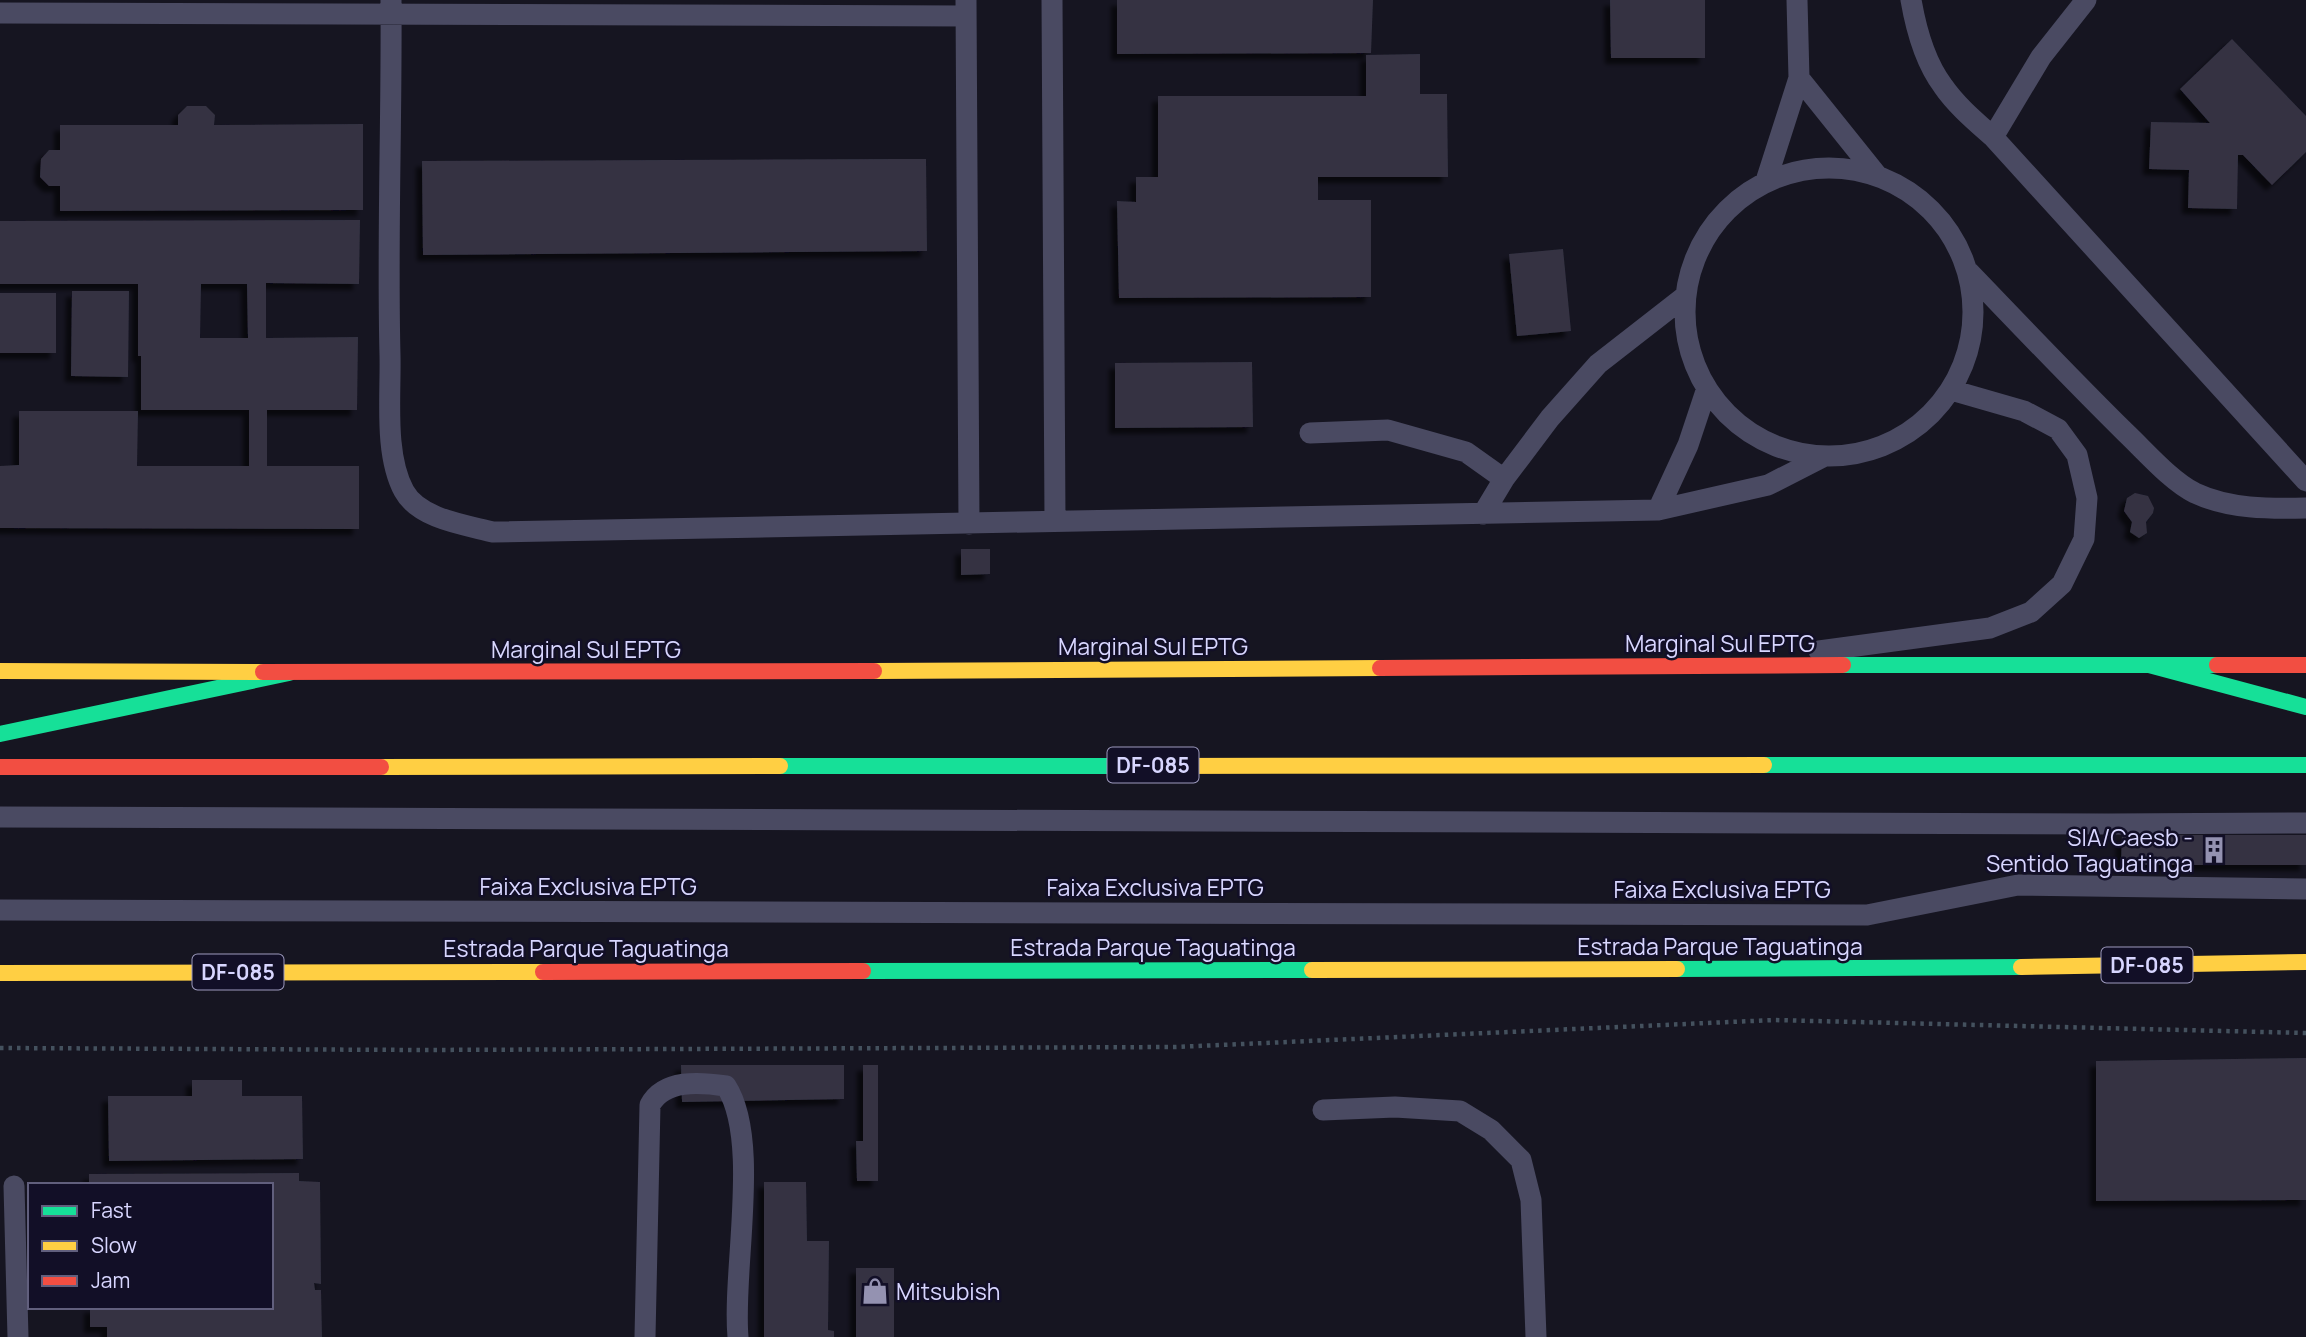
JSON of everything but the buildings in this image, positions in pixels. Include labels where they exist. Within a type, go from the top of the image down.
[{"type":"main road","name":"Marginal Sul EPTG","points":[[0,671],[289,673],[1734,665],[2306,665]]},
{"type":"main road","points":[[2148,665],[2306,707]]},
{"type":"main road","points":[[0,734],[289,673]]},
{"type":"main road","name":"DF-085","points":[[0,767],[2306,765]]},
{"type":"main road","name":"Estrada Parque Taguatinga","points":[[0,972],[1989,968],[2306,962]]},
{"type":"lane","points":[[1052,0],[1055,521]]},
{"type":"lane","points":[[1766,180],[1799,78],[1797,0]]},
{"type":"lane","points":[[1911,0],[1926,53],[1942,86],[1967,114],[1993,137],[2306,481]]},
{"type":"lane","points":[[1993,137],[2041,57],[2086,0]]},
{"type":"lane","points":[[0,13],[391,7],[966,8],[968,524]]},
{"type":"lane","points":[[391,7],[388,281],[392,449],[405,493],[428,513],[446,521],[493,532],[1658,510],[1768,485],[1823,457],[1872,450],[1917,426],[1951,390],[1968,353],[1974,313],[1969,272],[1949,230],[1917,196],[1875,174],[1839,167],[1802,169],[1766,180],[1726,209],[1697,249],[1684,297],[1687,346],[1706,391],[1737,425],[1777,447],[1823,457]]},
{"type":"lane","points":[[1799,78],[1875,174]]},
{"type":"lane","points":[[1969,272],[2159,466],[2194,492],[2229,505],[2306,508]]},
{"type":"lane","points":[[1483,514],[1504,479],[1550,418],[1598,364],[1684,297]]},
{"type":"lane","points":[[1734,665],[1861,644],[1990,628],[2031,612],[2062,584],[2084,539],[2087,498],[2077,455],[2058,429],[2024,411],[1951,390]]},
{"type":"lane","points":[[1658,510],[1688,445],[1706,391]]},
{"type":"lane","points":[[1310,433],[1388,429],[1466,452],[1504,479]]},
{"type":"lane","points":[[0,817],[2081,824],[2306,822]]},
{"type":"lane","name":"Faixa Exclusiva EPTG","points":[[0,910],[1867,915],[2018,885],[2306,890]]},
{"type":"lane","points":[[645,1337],[650,1105],[657,1093],[667,1087],[713,1084],[726,1086],[734,1099],[739,1118],[743,1163],[738,1337]]},
{"type":"lane","points":[[1323,1110],[1395,1107],[1460,1111],[1491,1130],[1521,1160],[1531,1200],[1536,1337]]},
{"type":"lane","points":[[14,1186],[18,1337]]},
{"type":"path","points":[[0,1048],[449,1050],[1175,1046],[1774,1020],[2306,1033]]},
{"type":"traffic: fast","points":[[1843,665],[2217,665]]},
{"type":"traffic: fast","points":[[2149,665],[2306,707]]},
{"type":"traffic: fast","points":[[0,734],[289,673]]},
{"type":"traffic: fast","points":[[1764,765],[2306,765]]},
{"type":"traffic: fast","points":[[780,766],[1158,766]]},
{"type":"traffic: fast","points":[[1677,969],[2021,967]]},
{"type":"traffic: fast","points":[[863,971],[1312,970]]},
{"type":"traffic: slow","points":[[874,671],[1380,668]]},
{"type":"traffic: slow","points":[[0,671],[263,672]]},
{"type":"traffic: slow","points":[[1158,766],[1764,765]]},
{"type":"traffic: slow","points":[[381,767],[780,766]]},
{"type":"traffic: slow","points":[[2021,967],[2306,962]]},
{"type":"traffic: slow","points":[[1312,970],[1677,969]]},
{"type":"traffic: slow","points":[[0,973],[543,972]]},
{"type":"traffic: jam","points":[[1380,668],[1843,665]]},
{"type":"traffic: jam","points":[[2217,665],[2306,665]]},
{"type":"traffic: jam","points":[[263,672],[874,671]]},
{"type":"traffic: jam","points":[[0,767],[381,767]]},
{"type":"traffic: jam","points":[[543,972],[863,971]]},
{"type":"place","name":"SIA/Caesb - Sentido Taguatinga","points":[[2214,850]]},
{"type":"place","name":"Mitsubish","points":[[875,1291]]}]
